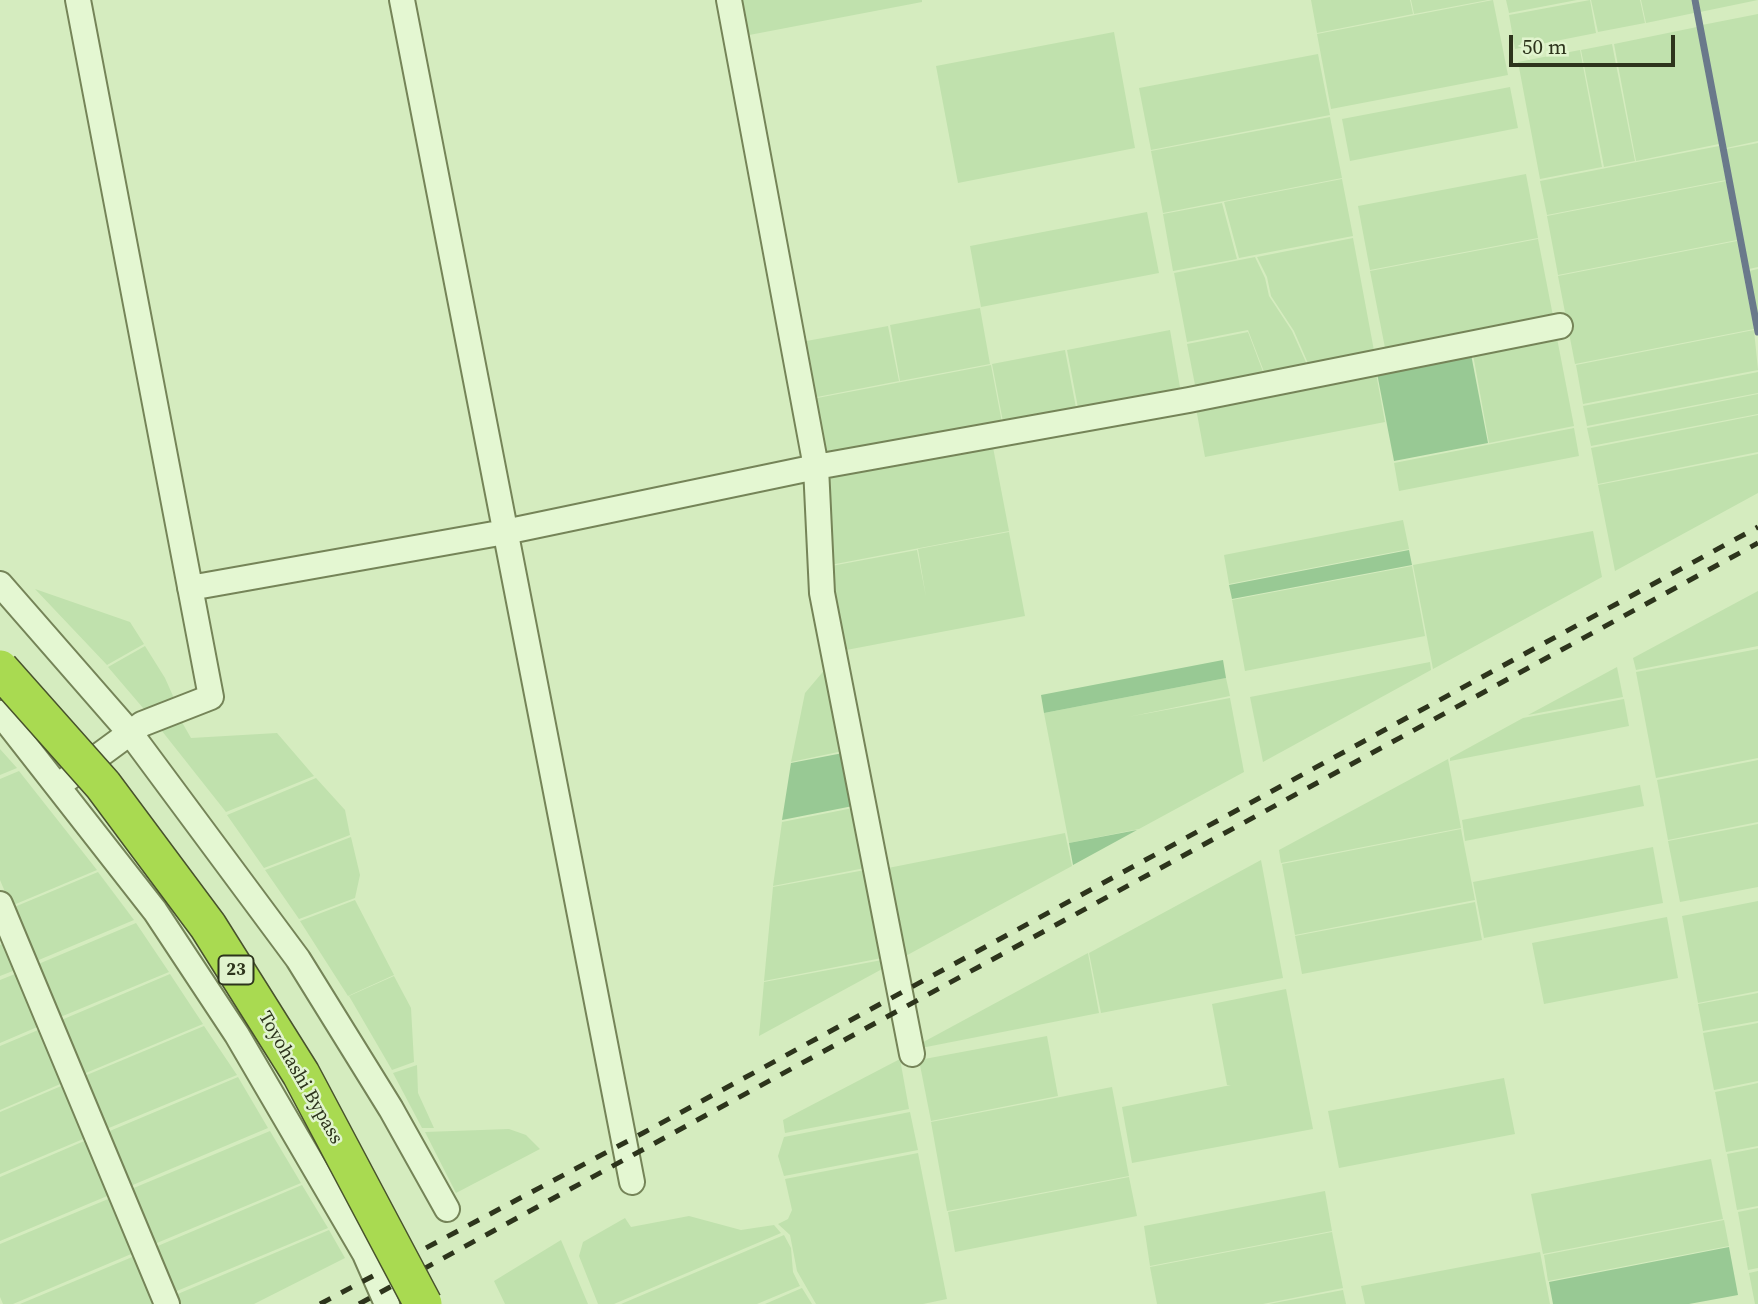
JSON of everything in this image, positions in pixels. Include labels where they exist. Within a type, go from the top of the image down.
[{"type":"highway","name":"Toyohashi Bypass","points":[[0,669],[103,785],[208,926],[301,1074],[423,1304]]},
{"type":"highway","name":"Toyohashi Bypass","points":[[0,691],[91,794],[194,934],[288,1080],[344,1177],[407,1304]]},
{"type":"street","points":[[60,785],[142,724],[211,697],[78,0]]},
{"type":"street","points":[[402,0],[632,1182]]},
{"type":"street","points":[[729,0],[816,467],[820,585],[912,1054]]},
{"type":"street","points":[[190,588],[505,531],[816,467],[1189,400],[1560,326]]},
{"type":"street","points":[[0,584],[131,734],[299,959],[391,1109],[447,1209]]},
{"type":"street","points":[[0,713],[60,785],[155,911],[237,1035],[365,1254],[387,1304]]},
{"type":"street","points":[[0,904],[167,1304]]},
{"type":"green space","points":[[737,0],[922,0],[922,2],[744,36]]},
{"type":"green space","points":[[1311,0],[1410,0],[1413,14],[1317,33]]},
{"type":"green space","points":[[1411,0],[1488,0],[1414,14]]},
{"type":"green space","points":[[1493,0],[1508,75],[1331,109],[1317,34]]},
{"type":"green space","points":[[1506,0],[1577,0],[1509,13]]},
{"type":"green space","points":[[1590,0],[1596,33],[1515,49],[1509,15]]},
{"type":"green space","points":[[1591,0],[1640,0],[1645,23],[1598,32]]},
{"type":"green space","points":[[1641,0],[1691,0],[1694,13],[1646,23]]},
{"type":"green space","points":[[1698,0],[1758,0],[1700,12]]},
{"type":"green space","points":[[1758,14],[1758,141],[1726,148],[1702,25]]},
{"type":"green space","points":[[1697,27],[1719,144],[1636,161],[1614,44]]},
{"type":"green space","points":[[1114,32],[1135,148],[958,183],[936,66]]},
{"type":"green space","points":[[1612,44],[1635,161],[1604,167],[1581,50]]},
{"type":"green space","points":[[1580,50],[1602,167],[1540,179],[1518,62]]},
{"type":"green space","points":[[1318,54],[1330,115],[1151,150],[1139,88]]},
{"type":"green space","points":[[1510,87],[1518,128],[1350,161],[1342,119]]},
{"type":"green space","points":[[1330,117],[1342,178],[1163,213],[1151,151]]},
{"type":"green space","points":[[1758,143],[1758,267],[1749,269],[1726,149]]},
{"type":"green space","points":[[1719,146],[1726,180],[1547,215],[1540,181]]},
{"type":"green space","points":[[1526,174],[1538,238],[1370,270],[1358,206]]},
{"type":"green space","points":[[1342,179],[1353,236],[1239,258],[1224,202]]},
{"type":"green space","points":[[1726,181],[1737,240],[1558,275],[1547,216]]},
{"type":"green space","points":[[1222,203],[1237,259],[1173,271],[1163,214]]},
{"type":"green space","points":[[1147,212],[1159,273],[981,307],[970,246]]},
{"type":"green space","points":[[1353,238],[1375,356],[1310,368],[1294,331],[1271,296],[1267,277],[1257,257]]},
{"type":"green space","points":[[1538,239],[1554,321],[1386,353],[1370,271]]},
{"type":"green space","points":[[1737,241],[1754,329],[1575,364],[1558,276]]},
{"type":"green space","points":[[1255,257],[1265,278],[1269,296],[1292,331],[1309,369],[1266,377],[1248,330],[1187,342],[1174,273]]},
{"type":"green space","points":[[1758,269],[1758,317],[1749,271]]},
{"type":"green space","points":[[980,308],[990,364],[900,381],[890,325]]},
{"type":"green space","points":[[888,326],[899,381],[812,398],[801,342]]},
{"type":"green space","points":[[1170,330],[1181,393],[1079,413],[1067,350]]},
{"type":"green space","points":[[1754,330],[1758,370],[1583,404],[1576,365]]},
{"type":"green space","points":[[1248,332],[1265,377],[1196,390],[1187,344]]},
{"type":"green space","points":[[1556,333],[1574,426],[1489,443],[1472,349]]},
{"type":"green space","points":[[1470,349],[1488,443],[1394,461],[1376,368]]},
{"type":"green space","points":[[1065,350],[1077,413],[1004,427],[992,364]]},
{"type":"green space","points":[[991,365],[1003,428],[824,462],[812,399]]},
{"type":"green space","points":[[1375,368],[1385,422],[1205,457],[1195,403]]},
{"type":"green space","points":[[1758,372],[1758,393],[1587,426],[1583,406]]},
{"type":"green space","points":[[1758,394],[1758,414],[1591,446],[1587,428]]},
{"type":"green space","points":[[1758,415],[1758,452],[1598,484],[1591,448]]},
{"type":"green space","points":[[1574,428],[1579,456],[1399,491],[1394,463]]},
{"type":"green space","points":[[992,442],[1009,531],[825,566],[827,473]]},
{"type":"green space","points":[[1758,454],[1758,493],[1615,571],[1598,485]]},
{"type":"green space","points":[[1403,520],[1409,549],[1229,584],[1224,555]]},
{"type":"green space","points":[[1593,531],[1602,577],[1433,669],[1413,565]]},
{"type":"green space","points":[[1009,532],[1025,616],[841,651],[826,567],[917,550],[926,597],[918,549]]},
{"type":"green space","points":[[1409,550],[1412,565],[1232,599],[1229,585]]},
{"type":"green space","points":[[1412,566],[1425,636],[1245,671],[1232,600]]},
{"type":"green space","points":[[35,589],[130,622],[144,644],[107,665]]},
{"type":"green space","points":[[1758,591],[1758,646],[1636,670],[1633,658]]},
{"type":"green space","points":[[145,646],[165,678],[177,705],[149,715],[108,667]]},
{"type":"green space","points":[[1758,649],[1758,758],[1656,778],[1636,672]]},
{"type":"green space","points":[[1223,660],[1226,678],[1044,713],[1041,695]]},
{"type":"green space","points":[[1430,662],[1431,670],[1263,762],[1250,697]]},
{"type":"green space","points":[[827,667],[843,751],[791,762],[805,693]]},
{"type":"green space","points":[[1617,667],[1623,697],[1528,715]]},
{"type":"green space","points":[[1226,678],[1230,696],[1128,717],[1230,698],[1244,772],[1139,829],[1069,843],[1044,713]]},
{"type":"green space","points":[[1624,699],[1629,726],[1450,761],[1450,758],[1523,718]]},
{"type":"green space","points":[[179,717],[191,738],[277,733],[314,776],[226,812],[158,726]]},
{"type":"green space","points":[[0,749],[17,768],[0,775]]},
{"type":"green space","points":[[843,753],[853,806],[782,820],[791,763]]},
{"type":"green space","points":[[1448,759],[1461,828],[1281,863],[1279,850]]},
{"type":"green space","points":[[1758,760],[1758,822],[1668,840],[1657,780]]},
{"type":"green space","points":[[19,771],[97,870],[11,906],[0,880],[0,779]]},
{"type":"green space","points":[[316,778],[345,810],[350,835],[264,868],[227,815]]},
{"type":"green space","points":[[1640,785],[1644,806],[1465,841],[1462,820]]},
{"type":"green space","points":[[853,808],[865,868],[773,886],[782,822]]},
{"type":"green space","points":[[1758,824],[1758,887],[1680,902],[1668,841]]},
{"type":"green space","points":[[1461,829],[1475,900],[1295,935],[1282,864]]},
{"type":"green space","points":[[1137,830],[1073,865],[1069,843]]},
{"type":"green space","points":[[1065,833],[1072,866],[900,959],[883,869]]},
{"type":"green space","points":[[351,837],[360,875],[355,898],[299,919],[265,870]]},
{"type":"green space","points":[[1653,847],[1663,903],[1484,938],[1473,882]]},
{"type":"green space","points":[[1261,860],[1283,978],[1101,1013],[1089,953]]},
{"type":"green space","points":[[865,870],[882,958],[764,981],[773,887]]},
{"type":"green space","points":[[98,872],[134,920],[34,962],[12,908]]},
{"type":"green space","points":[[355,900],[394,975],[348,996],[300,921]]},
{"type":"green space","points":[[1758,901],[1758,991],[1698,1003],[1682,916]]},
{"type":"green space","points":[[1475,902],[1482,940],[1302,974],[1295,936]]},
{"type":"green space","points":[[1667,917],[1678,978],[1544,1004],[1532,943]]},
{"type":"green space","points":[[136,923],[169,972],[58,1018],[36,965]]},
{"type":"green space","points":[[7,942],[18,969],[0,976],[0,945]]},
{"type":"green space","points":[[1088,953],[1099,1013],[916,1049],[916,1046]]},
{"type":"green space","points":[[882,960],[884,968],[759,1036],[764,982]]},
{"type":"green space","points":[[20,972],[42,1025],[0,1043],[0,980]]},
{"type":"green space","points":[[170,974],[203,1024],[81,1075],[59,1021]]},
{"type":"green space","points":[[394,976],[411,1008],[414,1062],[392,1070],[349,996]]},
{"type":"green space","points":[[1286,989],[1313,1129],[1132,1163],[1122,1107],[1231,1085],[1227,1085],[1212,1004]]},
{"type":"green space","points":[[1758,993],[1758,1021],[1703,1031],[1698,1004]]},
{"type":"green space","points":[[1758,1023],[1758,1081],[1714,1090],[1703,1033]]},
{"type":"green space","points":[[204,1026],[237,1075],[104,1130],[82,1077]]},
{"type":"green space","points":[[43,1028],[65,1082],[0,1110],[0,1046]]},
{"type":"green space","points":[[1047,1036],[1058,1096],[931,1121],[919,1060]]},
{"type":"green space","points":[[900,1059],[909,1109],[785,1133],[783,1120]]},
{"type":"green space","points":[[417,1065],[418,1093],[434,1128],[422,1128],[393,1073]]},
{"type":"green space","points":[[238,1077],[268,1128],[128,1187],[105,1133]]},
{"type":"green space","points":[[1504,1078],[1515,1134],[1339,1168],[1328,1111]]},
{"type":"green space","points":[[1758,1083],[1758,1146],[1726,1152],[1715,1092]]},
{"type":"green space","points":[[66,1084],[88,1137],[0,1174],[0,1112]]},
{"type":"green space","points":[[1112,1087],[1129,1176],[947,1211],[931,1122]]},
{"type":"green space","points":[[910,1112],[918,1150],[784,1176],[778,1156],[784,1137]]},
{"type":"green space","points":[[509,1129],[526,1135],[540,1149],[456,1193],[425,1132]]},
{"type":"green space","points":[[270,1131],[301,1183],[152,1245],[129,1190]]},
{"type":"green space","points":[[89,1139],[112,1194],[0,1241],[0,1177]]},
{"type":"green space","points":[[1758,1148],[1758,1206],[1737,1210],[1727,1154]]},
{"type":"green space","points":[[918,1153],[947,1299],[923,1304],[816,1304],[797,1271],[790,1235],[778,1224],[788,1219],[792,1210],[785,1179]]},
{"type":"green space","points":[[1711,1159],[1723,1219],[1543,1254],[1531,1194]]},
{"type":"green space","points":[[1129,1177],[1137,1216],[955,1252],[948,1212]]},
{"type":"green space","points":[[302,1185],[328,1228],[172,1293],[153,1248]]},
{"type":"green space","points":[[1325,1191],[1332,1231],[1150,1266],[1144,1226]]},
{"type":"green space","points":[[113,1197],[136,1252],[13,1304],[3,1304],[0,1297],[0,1244]]},
{"type":"green space","points":[[1758,1208],[1758,1268],[1748,1270],[1738,1212]]},
{"type":"green space","points":[[689,1216],[741,1230],[774,1225],[781,1233],[614,1304],[598,1304],[579,1256],[583,1242],[625,1218],[631,1227]]},
{"type":"green space","points":[[1724,1220],[1729,1246],[1548,1281],[1544,1255]]},
{"type":"green space","points":[[329,1230],[345,1258],[254,1304],[177,1304],[173,1296]]},
{"type":"green space","points":[[1332,1232],[1343,1288],[1263,1304],[1157,1304],[1150,1267]]},
{"type":"green space","points":[[784,1235],[791,1248],[793,1272],[800,1286],[757,1304],[621,1304]]},
{"type":"green space","points":[[561,1240],[588,1304],[505,1304],[494,1281]]},
{"type":"green space","points":[[1729,1247],[1738,1295],[1689,1304],[1553,1304],[1549,1282]]},
{"type":"green space","points":[[1540,1252],[1550,1304],[1365,1304],[1361,1286]]},
{"type":"green space","points":[[137,1255],[158,1304],[20,1304]]},
{"type":"green space","points":[[1758,1271],[1758,1304],[1755,1304],[1749,1273]]},
{"type":"green space","points":[[802,1288],[812,1304],[765,1304]]},
{"type":"green space","points":[[1343,1290],[1346,1304],[1269,1304]]},
{"type":"waterway","points":[[1695,0],[1758,332]]},
{"type":"railway","points":[[320,1304],[643,1133],[1758,527]]},
{"type":"railway","points":[[359,1304],[1758,543]]}]
